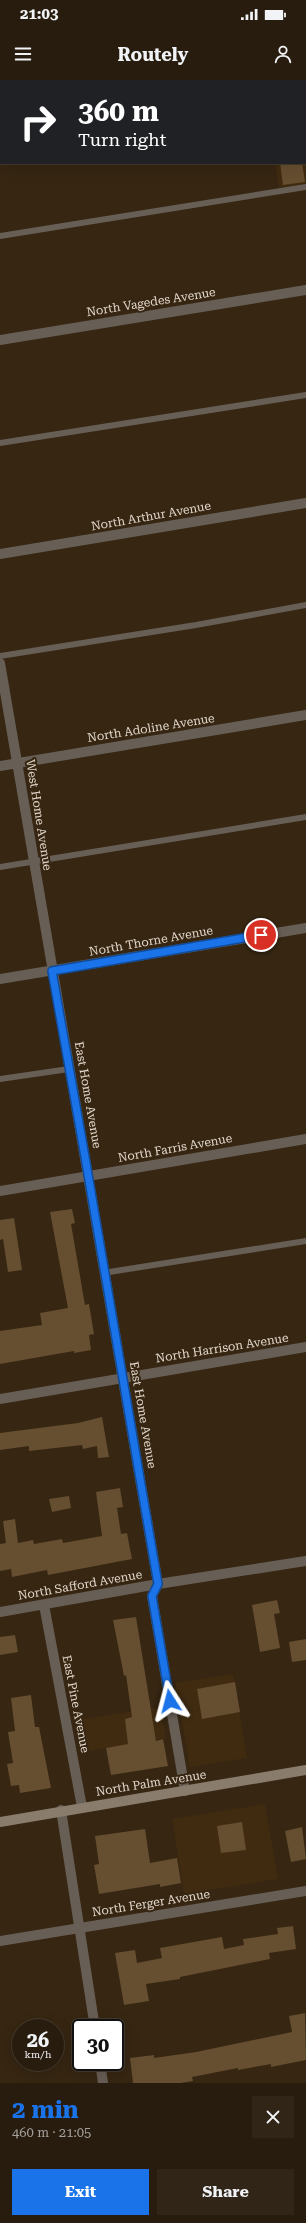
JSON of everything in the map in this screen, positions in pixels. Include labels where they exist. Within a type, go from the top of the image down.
[{"type":"main road","name":"North Palm Avenue","points":[[0,1822],[61,1810],[185,1791],[306,1770]]},
{"type":"street","name":"North Vagedes Avenue","points":[[0,340],[306,290]]},
{"type":"street","name":"North Arthur Avenue","points":[[0,554],[306,503]]},
{"type":"street","name":"West Home Avenue","points":[[0,663],[52,971]]},
{"type":"street","name":"North Adoline Avenue","points":[[0,766],[306,715]]},
{"type":"street","name":"North Thorne Avenue","points":[[0,979],[306,928]]},
{"type":"street","name":"East Home Avenue","points":[[52,971],[89,1177],[104,1273],[124,1377],[158,1584],[152,1596],[185,1791]]},
{"type":"street","name":"North Farris Avenue","points":[[0,1191],[89,1177],[306,1138]]},
{"type":"street","name":"North Harrison Avenue","points":[[0,1399],[306,1347]]},
{"type":"street","name":"North Safford Avenue","points":[[0,1612],[158,1584],[306,1561]]},
{"type":"street","name":"East Pine Avenue","points":[[44,1605],[82,1807]]},
{"type":"street","points":[[61,1810],[94,2019]]},
{"type":"street","name":"North Ferger Avenue","points":[[0,1941],[306,1891]]},
{"type":"street","points":[[102,2071],[104,2083]]},
{"type":"lane","points":[[0,236],[306,186]]},
{"type":"lane","points":[[0,443],[306,396]]},
{"type":"lane","points":[[0,656],[196,625],[306,605]]},
{"type":"lane","points":[[0,867],[306,817]]},
{"type":"lane","points":[[0,1079],[69,1069]]},
{"type":"lane","points":[[104,1273],[306,1241]]},
{"type":"shaded area","points":[[275,164],[306,164],[306,184],[279,188]]},
{"type":"shaded area","points":[[233,1674],[247,1758],[190,1767],[175,1683]]},
{"type":"shaded area","points":[[160,1707],[166,1738],[88,1751],[83,1719]]},
{"type":"shaded area","points":[[265,1804],[278,1879],[184,1894],[172,1819]]},
{"type":"building","points":[[280,164],[302,164],[305,182],[283,185]]},
{"type":"building","points":[[72,1209],[75,1223],[71,1224],[85,1305],[89,1304],[94,1334],[89,1335],[91,1350],[74,1353],[74,1351],[0,1364],[0,1331],[42,1325],[40,1313],[68,1308],[50,1212]]},
{"type":"building","points":[[14,1218],[22,1270],[8,1272],[3,1239],[0,1240],[0,1220]]},
{"type":"building","points":[[102,1417],[109,1457],[98,1458],[97,1446],[83,1449],[82,1445],[29,1451],[29,1446],[0,1450],[0,1433],[78,1423]]},
{"type":"building","points":[[120,1488],[123,1507],[117,1508],[121,1534],[127,1533],[132,1559],[48,1575],[47,1570],[12,1577],[11,1569],[0,1571],[0,1544],[6,1543],[3,1521],[15,1519],[18,1543],[33,1540],[34,1544],[62,1539],[63,1543],[102,1536],[96,1492]]},
{"type":"building","points":[[69,1496],[71,1508],[52,1512],[49,1499]]},
{"type":"building","points":[[277,1600],[280,1613],[274,1614],[280,1648],[260,1652],[252,1605]]},
{"type":"building","points":[[136,1617],[156,1741],[163,1739],[168,1766],[111,1775],[106,1748],[128,1744],[125,1719],[132,1717],[126,1675],[124,1676],[113,1620]]},
{"type":"building","points":[[15,1635],[18,1652],[0,1655],[0,1637]]},
{"type":"building","points":[[306,1639],[306,1660],[292,1662],[289,1642]]},
{"type":"building","points":[[235,1682],[240,1712],[202,1719],[197,1689]]},
{"type":"building","points":[[31,1695],[35,1727],[39,1727],[51,1788],[20,1793],[19,1785],[11,1786],[7,1764],[13,1763],[8,1732],[15,1731],[11,1698]]},
{"type":"building","points":[[242,1822],[246,1850],[221,1853],[217,1826]]},
{"type":"building","points":[[302,1827],[306,1859],[291,1862],[285,1831]]},
{"type":"building","points":[[145,1829],[150,1863],[177,1858],[181,1883],[160,1887],[160,1884],[99,1894],[94,1865],[99,1864],[95,1836]]},
{"type":"building","points":[[293,1926],[296,1949],[269,1953],[270,1959],[180,1977],[180,1979],[146,1984],[149,2001],[124,2005],[115,1953],[135,1950],[137,1963],[162,1958],[160,1948],[222,1937],[224,1949],[244,1945],[243,1939],[278,1934],[277,1928]]},
{"type":"building","points":[[305,2013],[306,2060],[271,2067],[271,2064],[238,2070],[238,2068],[192,2077],[193,2081],[181,2083],[133,2083],[130,2058],[154,2055],[154,2058],[196,2052],[292,2032],[289,2016]]},
{"type":"route","points":[[170,1701],[152,1596],[158,1584],[124,1377],[104,1273],[89,1177],[52,971],[261,935]]}]
